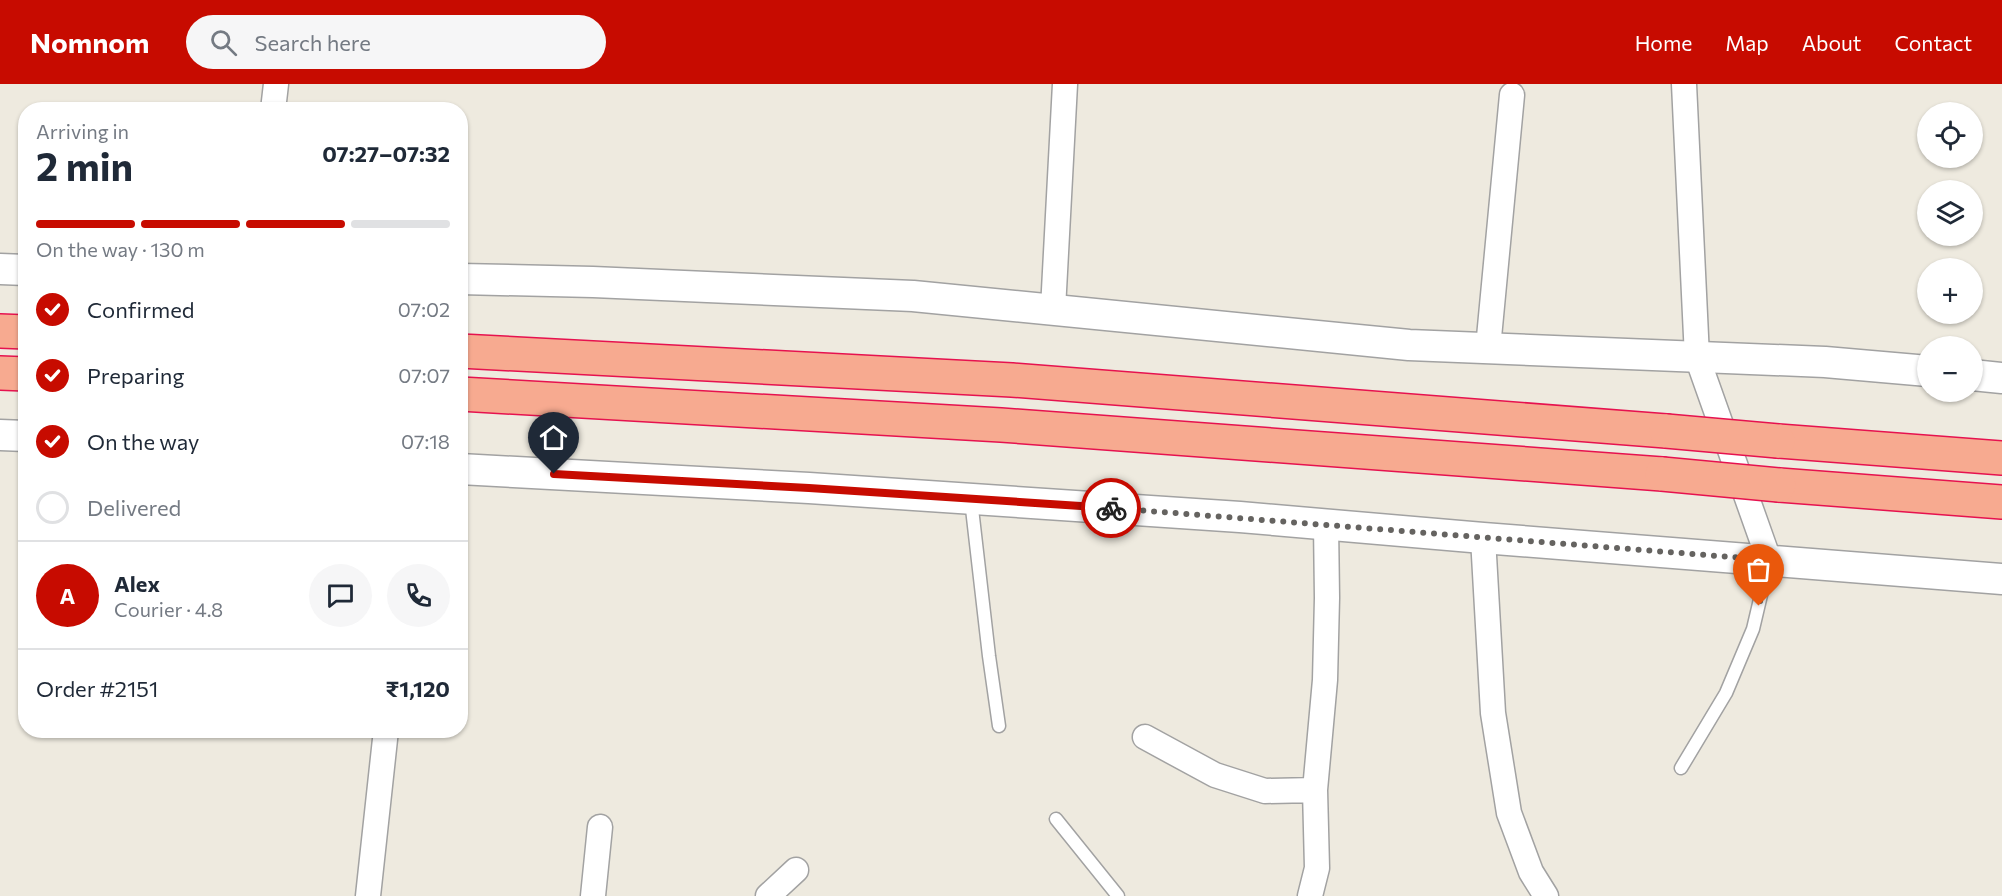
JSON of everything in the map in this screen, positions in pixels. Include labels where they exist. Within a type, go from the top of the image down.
[{"type":"highway","points":[[0,330],[18,331]]},
{"type":"highway","points":[[468,351],[1012,380],[2002,458]]},
{"type":"highway","points":[[0,373],[18,374]]},
{"type":"highway","points":[[468,394],[1001,425],[1662,474],[2002,502]]},
{"type":"street","points":[[274,102],[276,84]]},
{"type":"street","points":[[1053,309],[1065,84]]},
{"type":"street","points":[[1684,84],[1697,357],[1769,560]]},
{"type":"street","points":[[1488,348],[1512,95]]},
{"type":"street","points":[[0,269],[18,270]]},
{"type":"street","points":[[468,279],[592,282],[913,296],[1398,344],[1825,362],[1917,370]]},
{"type":"street","points":[[1983,376],[2002,378]]},
{"type":"street","points":[[0,435],[18,436]]},
{"type":"street","points":[[468,469],[786,486],[1326,524],[2002,579]]},
{"type":"street","points":[[1310,896],[1317,868],[1315,790],[1318,735],[1325,680],[1328,598],[1326,524]]},
{"type":"street","points":[[1483,538],[1493,713],[1509,813],[1531,872],[1546,896]]},
{"type":"street","points":[[1145,737],[1215,775],[1265,791],[1315,790]]},
{"type":"street","points":[[368,896],[385,738]]},
{"type":"street","points":[[593,896],[600,826]]},
{"type":"street","points":[[768,896],[796,870]]},
{"type":"lane","points":[[971,499],[988,656],[999,726]]},
{"type":"lane","points":[[1681,768],[1726,693],[1753,629],[1769,560]]},
{"type":"lane","points":[[1056,819],[1118,896]]},
{"type":"way so far","points":[[1111,508],[1769,560],[1759,606]]},
{"type":"route","points":[[554,474],[1111,508]]}]
